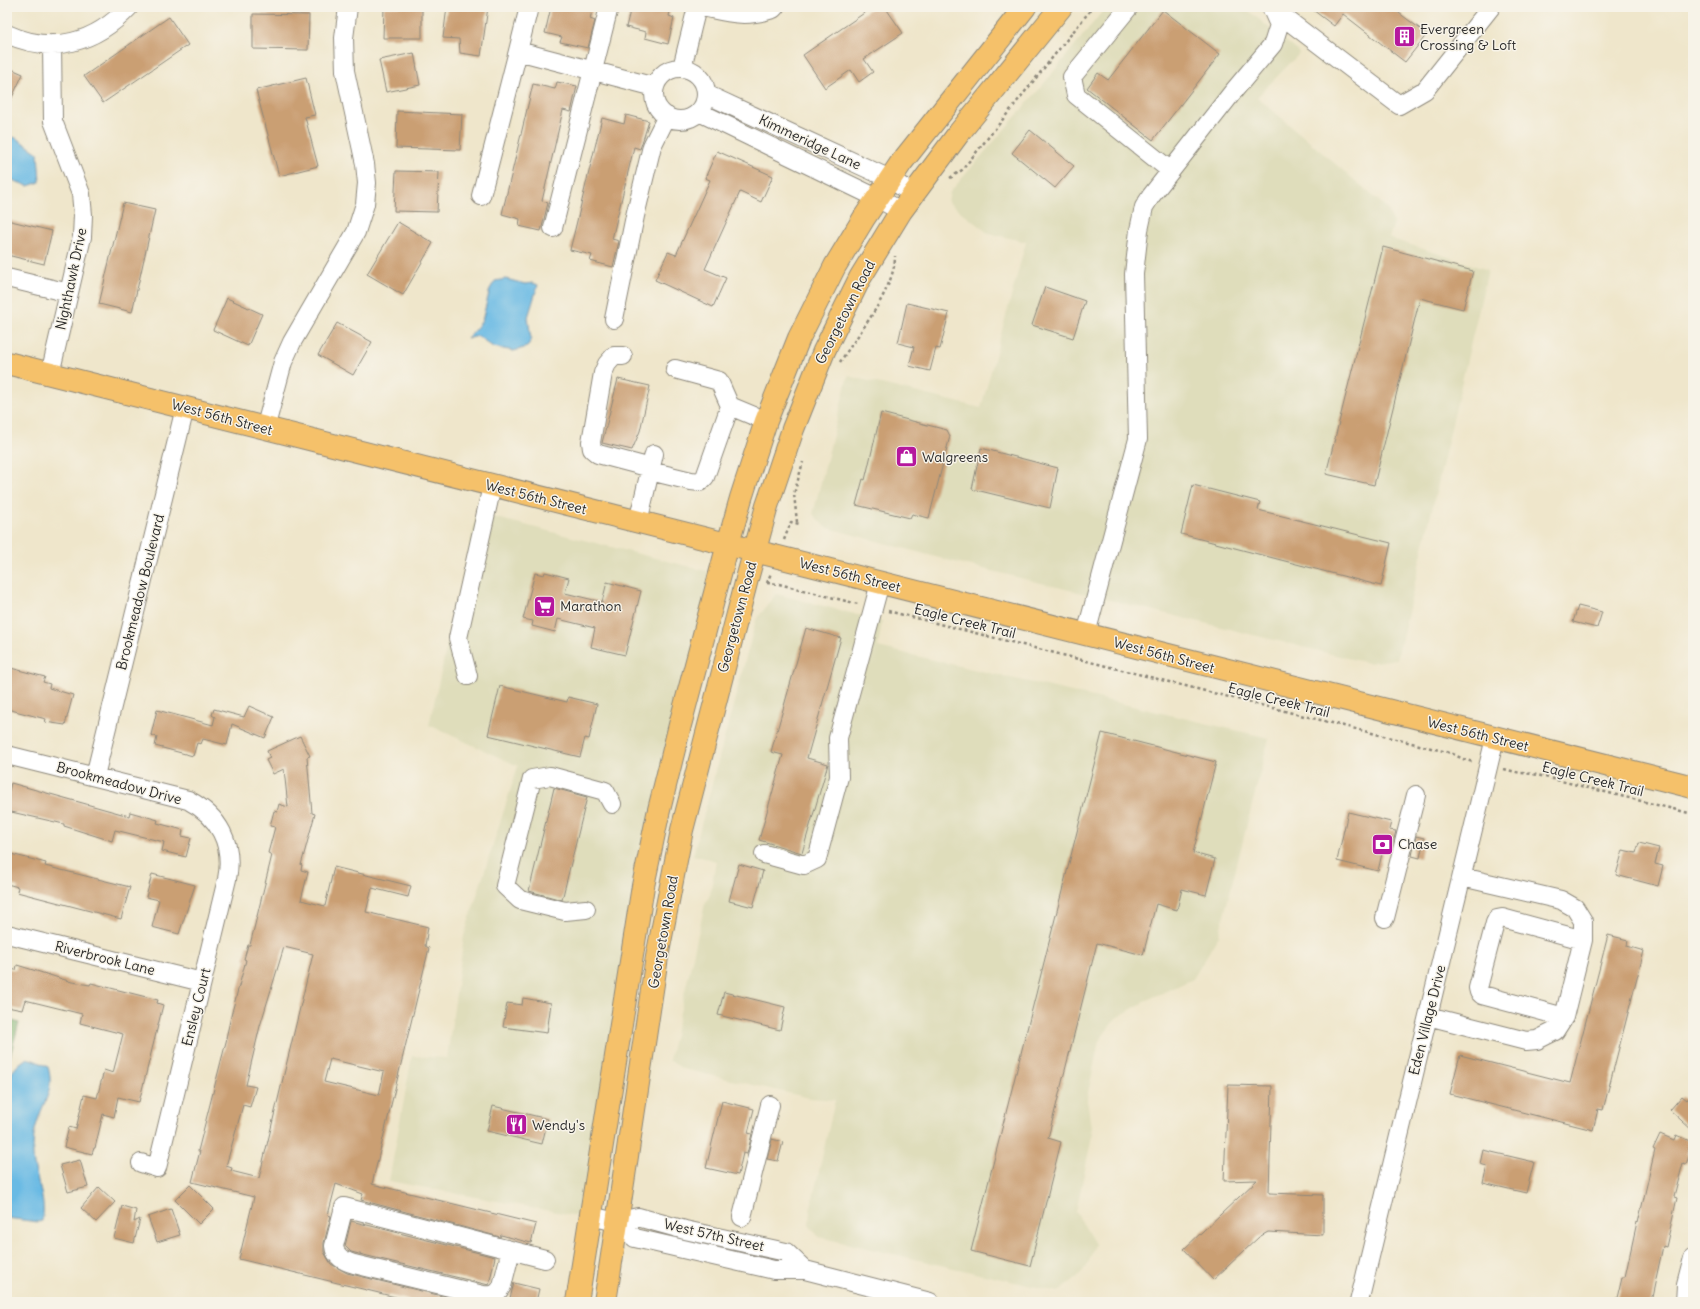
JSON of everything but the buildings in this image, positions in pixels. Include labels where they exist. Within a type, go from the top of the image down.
[{"type":"main road","name":"Georgetown Road","points":[[577,1302],[643,886],[666,780],[740,498],[775,394],[808,319],[835,266],[877,198],[919,140],[1025,7]]},
{"type":"main road","name":"Georgetown Road","points":[[605,1302],[657,957],[682,830],[755,551],[784,455],[812,377],[860,278],[907,202],[1060,7]]},
{"type":"main road","name":"West 56th Street","points":[[7,363],[1693,787]]},
{"type":"street","points":[[7,34],[30,43],[52,44],[73,42],[94,35],[110,26],[130,7]]},
{"type":"street","points":[[265,429],[279,374],[286,355],[292,342],[356,232],[365,204],[367,189],[366,169],[346,71],[344,38],[348,7]]},
{"type":"street","points":[[481,196],[529,7]]},
{"type":"street","points":[[553,228],[609,7]]},
{"type":"street","points":[[682,68],[697,7]]},
{"type":"street","points":[[702,7],[732,14],[755,14],[773,9],[774,7]]},
{"type":"street","points":[[1129,7],[1072,77],[1076,95],[1171,171]]},
{"type":"street","points":[[1272,8],[1399,105],[1425,90],[1491,7]]},
{"type":"street","points":[[1086,634],[1138,438],[1134,274],[1139,230],[1144,207],[1273,44],[1279,25],[1272,8]]},
{"type":"street","name":"Nighthawk Drive","points":[[50,374],[82,237],[83,211],[80,190],[53,121],[52,44]]},
{"type":"street","points":[[518,51],[655,87]]},
{"type":"street","points":[[682,68],[696,74],[702,79],[706,94],[703,107],[699,112],[692,117],[683,120],[667,116],[660,111],[654,96],[655,87],[659,79],[665,73],[673,69],[682,68]]},
{"type":"street","name":"Kimmeridge Lane","points":[[706,94],[890,179],[907,202]]},
{"type":"street","name":"Kimmeridge Lane","points":[[699,112],[877,198],[907,202]]},
{"type":"street","points":[[614,319],[635,216],[652,146],[667,116]]},
{"type":"street","points":[[7,278],[69,293]]},
{"type":"street","points":[[623,356],[614,356],[606,364],[603,373],[591,442],[592,449],[598,454],[652,464],[692,482],[700,482],[705,477],[730,406],[720,381],[675,369]]},
{"type":"street","points":[[730,406],[766,422]]},
{"type":"street","name":"Brookmeadow Boulevard","points":[[95,776],[185,408]]},
{"type":"street","points":[[638,522],[652,464]]},
{"type":"street","points":[[468,676],[458,638],[492,486]]},
{"type":"street","points":[[764,854],[804,865],[817,859],[839,777],[838,738],[880,583]]},
{"type":"street","name":"Eden Village Drive","points":[[1359,1302],[1495,738]]},
{"type":"street","name":"Brookmeadow Drive","points":[[7,755],[188,800],[210,816],[220,829]]},
{"type":"street","points":[[586,909],[565,911],[520,900],[505,886],[532,779],[550,776],[605,791],[612,804]]},
{"type":"street","points":[[1385,918],[1416,795]]},
{"type":"street","name":"Ensley Court","points":[[141,1163],[157,1168],[229,871],[228,850],[220,829]]},
{"type":"street","points":[[1428,1016],[1526,1041],[1537,1040],[1555,1031],[1564,1017],[1583,940],[1583,921],[1575,908],[1561,900],[1462,877]]},
{"type":"street","points":[[1564,1017],[1482,995],[1478,988],[1497,919],[1502,918],[1583,940]]},
{"type":"street","name":"Riverbrook Lane","points":[[7,934],[202,982]]},
{"type":"street","points":[[742,1217],[770,1104]]},
{"type":"street","points":[[511,1250],[502,1286],[493,1296],[483,1295],[354,1264],[339,1257],[334,1252],[334,1246],[344,1207],[511,1250],[545,1259]]},
{"type":"street","name":"West 57th Street","points":[[591,1216],[616,1222],[638,1216],[685,1230],[786,1252],[805,1270],[930,1302]]},
{"type":"street","points":[[1684,1302],[1686,1285],[1693,1258]]},
{"type":"path","points":[[949,179],[962,170],[1093,7]]},
{"type":"path","points":[[840,364],[855,339],[865,327],[891,280],[895,266],[895,251]]},
{"type":"path","points":[[791,522],[799,523],[794,494],[803,461]]},
{"type":"path","name":"Eagle Creek Trail","points":[[767,583],[779,584],[1451,753],[1463,759],[1520,773],[1533,774],[1693,814]]},
{"type":"shaded area","points":[[1106,7],[1244,7],[1300,53],[1257,97],[1387,208],[1394,223],[1389,238],[1488,270],[1397,659],[1368,663],[947,560],[825,527],[813,514],[848,376],[981,408],[1026,242],[988,233],[948,202],[950,192],[1037,92]]},
{"type":"shaded area","points":[[477,513],[710,572],[583,1217],[389,1181],[412,1056],[447,1058],[464,936],[518,766],[429,725]]},
{"type":"shaded area","points":[[776,594],[882,621],[878,647],[1269,738],[1219,935],[1193,979],[1151,998],[1116,1018],[1099,1041],[1087,1098],[1092,1136],[1076,1212],[1095,1244],[1089,1261],[1081,1274],[1058,1292],[819,1237],[809,1225],[810,1211],[835,1100],[810,1098],[683,1069],[669,1060],[705,904],[710,895],[716,861],[693,855],[756,620]]},
{"type":"green space","points":[[7,1019],[19,1023],[7,1068]]},
{"type":"water","points":[[7,136],[16,138],[38,153],[40,182],[28,186],[7,178]]},
{"type":"water","points":[[506,279],[525,284],[533,283],[538,285],[528,317],[531,340],[527,347],[514,351],[493,347],[478,336],[467,339],[482,321],[490,289],[495,281]]},
{"type":"water","points":[[27,1058],[48,1067],[50,1075],[49,1089],[39,1115],[33,1140],[33,1160],[43,1204],[42,1221],[38,1222],[7,1218],[7,1099],[12,1072]]},
{"type":"place","name":"Evergreen Crossing & Loft","points":[[1404,37]]},
{"type":"place","name":"Walgreens","points":[[907,457]]},
{"type":"place","name":"Marathon","points":[[544,606]]},
{"type":"place","name":"Chase","points":[[1382,844]]},
{"type":"place","name":"Wendy's","points":[[517,1125]]}]
